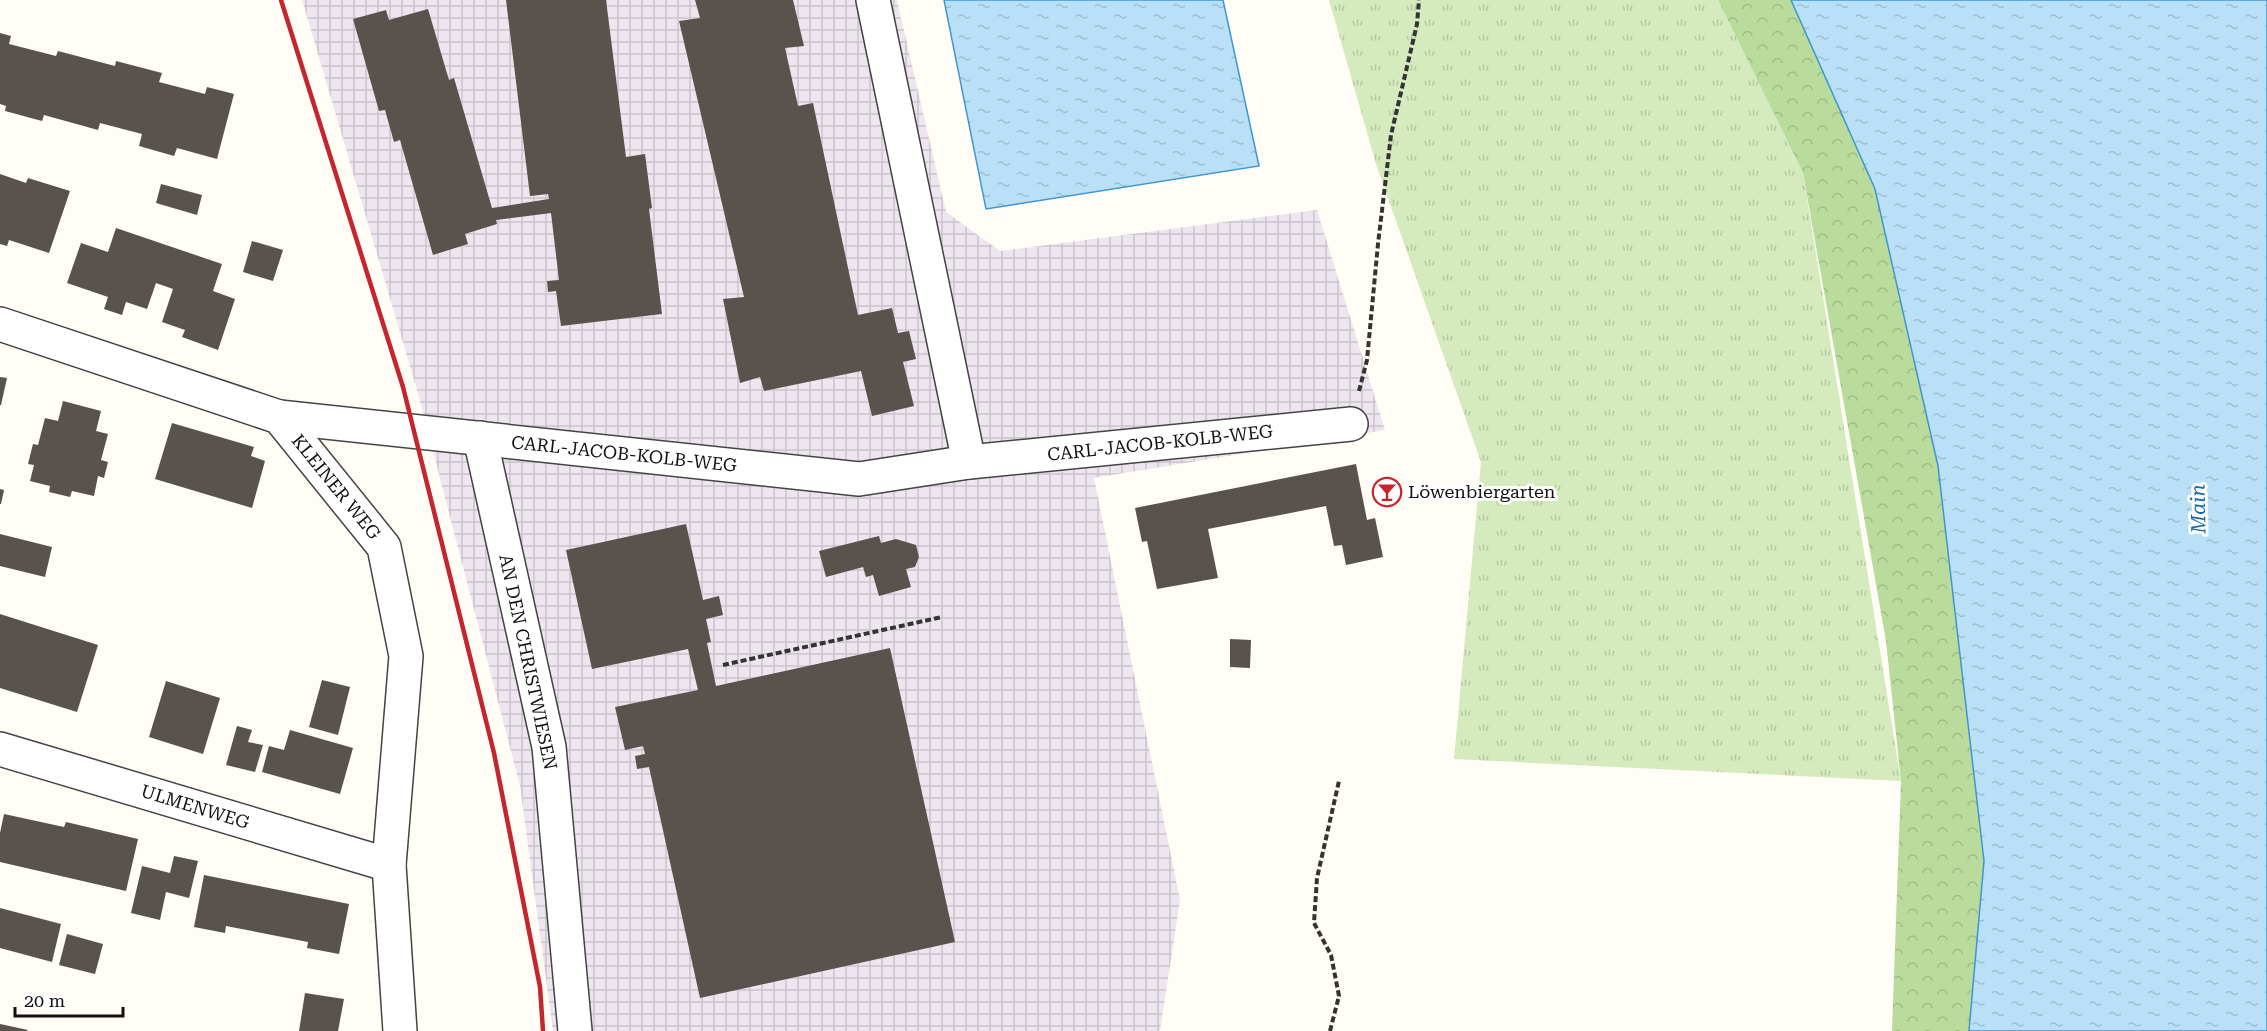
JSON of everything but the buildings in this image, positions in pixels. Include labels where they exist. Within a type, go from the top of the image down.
[{"type":"street","points":[[873,0],[969,462]]},
{"type":"street","name":"KLEINER WEG","points":[[0,324],[279,417],[384,547],[406,656],[389,865],[400,1031]]},
{"type":"street","name":"CARL-JACOB-KOLB-WEG","points":[[279,417],[859,479],[969,462],[1351,424]]},
{"type":"street","name":"AN DEN CHRISTWIESEN","points":[[480,438],[549,747],[574,1031]]},
{"type":"street","name":"ULMENWEG","points":[[0,749],[389,865]]},
{"type":"path","points":[[1351,424],[1367,360],[1391,135],[1416,24],[1419,0]]},
{"type":"path","points":[[723,664],[942,617]]},
{"type":"path","points":[[1330,1031],[1339,996],[1331,955],[1314,923],[1317,878],[1339,781]]},
{"type":"shaded area","points":[[302,0],[897,0],[946,212],[1000,251],[1317,210],[1385,430],[1094,478],[1180,900],[1160,1031],[553,1031],[520,786],[417,390]]},
{"type":"green space","points":[[1329,0],[1718,0],[1803,173],[1901,781],[1454,759],[1481,462],[1376,164]]},
{"type":"green space","points":[[1718,0],[1791,0],[1875,189],[1938,466],[1984,861],[1969,1031],[1892,1031],[1901,781],[1886,641],[1803,173]]},
{"type":"water","points":[[944,0],[1223,0],[1259,166],[986,209]]},
{"type":"water","name":"Main","points":[[1791,0],[2267,0],[2267,1031],[1969,1031],[1984,861],[1938,466],[1875,189]]},
{"type":"railway","points":[[281,0],[403,387],[494,753],[540,987],[543,1031]]},
{"type":"place","name":"Löwenbiergarten","points":[[1387,492]]}]
